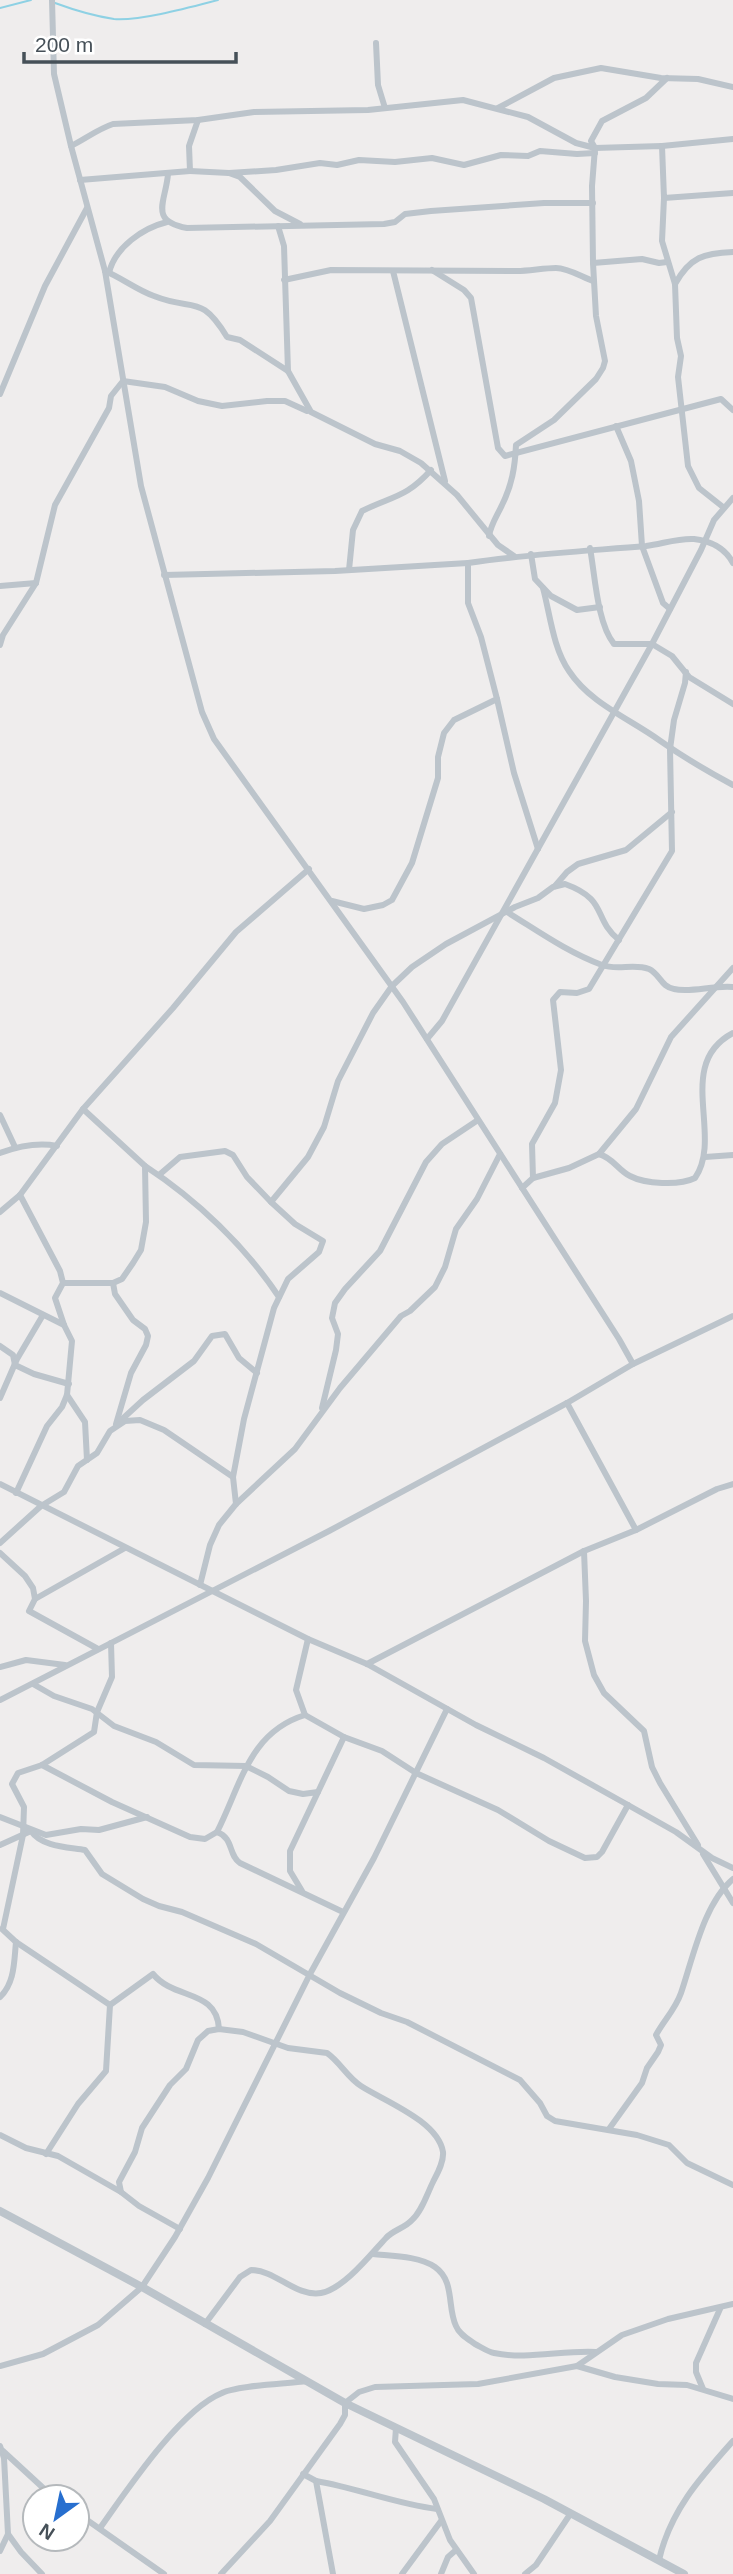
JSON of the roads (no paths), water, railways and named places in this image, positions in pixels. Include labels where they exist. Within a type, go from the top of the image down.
[{"type":"street","points":[[52,0],[54,74],[87,208],[107,272],[141,486],[202,712],[214,739],[392,986],[427,1039],[612,1328],[632,1364]]},
{"type":"street","points":[[376,43],[378,85],[385,108]]},
{"type":"street","points":[[498,108],[554,78],[601,68],[667,79],[698,79],[733,87]]},
{"type":"street","points":[[489,536],[514,475],[516,445],[554,420],[596,379],[605,361],[596,316],[593,281],[595,151],[591,141],[602,121],[646,98],[667,79]]},
{"type":"street","points":[[71,146],[90,137],[100,128],[113,124],[198,120],[254,112],[385,108],[463,100],[528,117],[595,151]]},
{"type":"street","points":[[190,171],[189,146],[198,120]]},
{"type":"street","points":[[80,180],[190,171],[229,173],[276,170],[320,163],[337,165],[365,159],[395,162],[432,158],[464,165],[501,155],[528,156],[540,151],[577,154],[733,139]]},
{"type":"street","points":[[662,146],[663,241],[675,284],[677,338],[681,356],[678,377],[688,466],[699,488],[723,507]]},
{"type":"street","points":[[229,173],[240,177],[275,211],[302,225]]},
{"type":"street","points":[[167,222],[162,215],[161,205],[168,174]]},
{"type":"street","points":[[664,198],[733,193]]},
{"type":"street","points":[[107,272],[115,256],[133,239],[149,227],[167,222],[187,228],[384,224],[395,222],[405,214],[422,212],[593,203]]},
{"type":"street","points":[[0,394],[45,285],[87,208]]},
{"type":"street","points":[[278,226],[284,246],[288,371]]},
{"type":"street","points":[[675,284],[683,271],[702,256],[733,251]]},
{"type":"street","points":[[593,263],[642,259],[667,262]]},
{"type":"street","points":[[284,280],[331,270],[544,271],[553,268],[563,269],[593,281]]},
{"type":"street","points":[[432,270],[464,290],[471,299],[498,448],[505,456],[722,399],[733,410]]},
{"type":"street","points":[[393,271],[445,483]]},
{"type":"street","points":[[107,272],[152,296],[201,307],[210,313],[227,337],[240,340],[288,371],[311,412]]},
{"type":"street","points":[[123,381],[165,387],[198,401],[222,406],[285,401],[375,444],[400,451],[431,470],[477,518],[489,536],[514,556]]},
{"type":"street","points":[[0,645],[3,635],[36,583],[55,505],[108,408],[111,396],[123,381]]},
{"type":"street","points":[[616,426],[633,469],[642,546],[663,603],[670,609]]},
{"type":"street","points":[[349,570],[352,530],[362,511],[401,496],[418,485],[431,470]]},
{"type":"street","points":[[427,1039],[442,1021],[504,914],[652,644],[723,507],[733,498]]},
{"type":"street","points":[[164,575],[349,570],[468,563],[590,548],[642,546],[686,539],[705,541],[724,550],[731,554],[733,563]]},
{"type":"street","points":[[590,548],[600,607],[609,637],[614,643],[652,644],[671,656],[701,685],[733,704]]},
{"type":"street","points":[[531,554],[533,574],[543,588],[563,604],[577,611],[600,607]]},
{"type":"street","points":[[468,563],[468,603],[481,637],[514,773],[538,849]]},
{"type":"street","points":[[0,586],[36,583]]},
{"type":"street","points":[[543,588],[561,655],[569,671],[600,702],[670,749],[733,785]]},
{"type":"street","points":[[533,1178],[532,1144],[555,1103],[561,1070],[552,1000],[560,992],[577,993],[589,989],[660,867],[670,855],[670,749],[674,720],[685,683],[685,672]]},
{"type":"street","points":[[331,901],[365,909],[392,900],[412,863],[438,778],[438,757],[444,733],[454,720],[497,699]]},
{"type":"street","points":[[271,1202],[308,1157],[324,1127],[338,1081],[373,1013],[392,986],[412,967],[446,944],[538,898],[578,864],[589,859],[618,854],[635,844],[672,811]]},
{"type":"street","points":[[0,1212],[20,1195],[83,1110],[236,932],[309,870]]},
{"type":"street","points":[[554,887],[565,884],[590,896],[601,913],[606,928],[618,940]]},
{"type":"street","points":[[504,914],[563,948],[604,965],[638,965],[652,970],[664,985],[673,989],[733,987]]},
{"type":"street","points":[[522,1188],[533,1178],[569,1168],[599,1154],[636,1109],[671,1037],[733,968]]},
{"type":"street","points":[[599,1154],[609,1157],[632,1178],[663,1184],[695,1178],[705,1157],[704,1073],[715,1047],[733,1032]]},
{"type":"street","points":[[83,1110],[145,1166],[217,1225],[263,1272],[279,1297]]},
{"type":"street","points":[[0,1115],[15,1147]]},
{"type":"street","points":[[320,1414],[336,1350],[338,1334],[332,1318],[335,1303],[380,1251],[426,1162],[442,1144],[478,1120]]},
{"type":"street","points":[[0,1153],[15,1147],[45,1144],[57,1146]]},
{"type":"street","points":[[159,1175],[180,1157],[225,1151],[233,1155],[247,1177],[271,1202],[295,1224],[323,1241],[319,1252],[288,1279],[279,1297],[244,1419],[233,1477],[236,1503]]},
{"type":"street","points":[[200,1585],[210,1545],[219,1525],[236,1503],[295,1449],[320,1414],[401,1316],[435,1287],[445,1267],[456,1229],[477,1199],[500,1154]]},
{"type":"street","points":[[705,1157],[733,1155]]},
{"type":"street","points":[[63,1283],[113,1283],[122,1279],[141,1251],[146,1222],[145,1166]]},
{"type":"street","points":[[16,1493],[47,1426],[62,1407],[67,1395],[72,1341],[55,1298],[63,1283],[51,1252],[20,1195]]},
{"type":"street","points":[[113,1283],[116,1294],[133,1320],[145,1329],[148,1336],[131,1373],[115,1426]]},
{"type":"street","points":[[0,1293],[64,1325]]},
{"type":"street","points":[[0,1398],[43,1315]]},
{"type":"street","points":[[0,1700],[567,1403],[632,1364],[733,1316]]},
{"type":"street","points":[[0,1543],[41,1506],[64,1492],[78,1466],[97,1453],[115,1426],[143,1400],[194,1361],[212,1336],[225,1334],[239,1358],[257,1373]]},
{"type":"street","points":[[0,1346],[13,1355],[15,1365]]},
{"type":"street","points":[[15,1365],[34,1374],[69,1384]]},
{"type":"street","points":[[67,1395],[86,1426],[87,1460]]},
{"type":"street","points":[[567,1403],[636,1530]]},
{"type":"street","points":[[115,1426],[140,1420],[164,1430],[233,1477]]},
{"type":"street","points":[[0,1484],[308,1639],[367,1664],[628,1805],[733,1868]]},
{"type":"street","points":[[367,1664],[584,1551],[636,1530],[733,1484]]},
{"type":"street","points":[[99,1650],[29,1611],[35,1599],[125,1548]]},
{"type":"street","points":[[584,1551],[585,1641],[594,1675],[604,1693],[641,1727],[652,1767],[660,1783],[733,1903]]},
{"type":"street","points":[[0,1553],[25,1576],[33,1588],[35,1599]]},
{"type":"street","points":[[308,1639],[296,1690],[305,1715],[344,1737],[382,1751],[416,1773],[498,1810],[549,1841],[585,1858],[597,1857],[602,1852],[628,1805]]},
{"type":"street","points":[[110,2005],[16,1942],[1,1928],[23,1831],[24,1807],[12,1784],[13,1779],[18,1773],[42,1765],[94,1732],[97,1712],[113,1677],[111,1643]]},
{"type":"street","points":[[0,1667],[26,1660],[67,1666]]},
{"type":"street","points":[[33,1684],[54,1696],[97,1712],[114,1726],[156,1742],[194,1765],[246,1766],[289,1791],[303,1794],[318,1792]]},
{"type":"street","points":[[0,2366],[43,2354],[98,2325],[142,2287],[180,2228],[310,1974],[374,1857],[447,1709]]},
{"type":"street","points":[[42,1765],[147,1817],[198,1839],[205,1839],[217,1832],[246,1766],[272,1730],[305,1715]]},
{"type":"street","points":[[302,1891],[290,1871],[290,1851],[344,1737]]},
{"type":"street","points":[[0,1817],[23,1831],[46,1835],[81,1829],[99,1830],[147,1817]]},
{"type":"street","points":[[0,1845],[23,1831]]},
{"type":"street","points":[[31,1831],[45,1841],[89,1852],[102,1874],[143,1899],[233,1933],[340,1993],[407,2022],[520,2080],[540,2103],[547,2116],[555,2121],[637,2135],[668,2146],[687,2163],[733,2185]]},
{"type":"street","points":[[217,1832],[222,1833],[229,1841],[235,1860],[343,1912]]},
{"type":"street","points":[[609,2129],[642,2083],[647,2068],[659,2052],[660,2045],[656,2035],[677,2003],[708,1915],[723,1888],[733,1879]]},
{"type":"street","points":[[0,1997],[13,1974],[16,1942]]},
{"type":"street","points":[[46,2154],[78,2104],[106,2071],[110,2005],[153,1973],[167,1987],[210,2005],[218,2017],[219,2029]]},
{"type":"street","points":[[121,2192],[119,2182],[128,2160],[135,2152],[142,2128],[170,2084],[186,2068],[198,2039],[208,2031],[219,2029],[243,2032],[276,2045],[327,2053],[353,2080],[405,2110],[426,2126],[439,2141],[443,2152],[442,2161],[413,2219],[391,2233],[373,2254],[335,2287],[310,2293],[264,2271],[251,2270],[240,2277],[205,2324]]},
{"type":"street","points":[[0,2135],[26,2148],[58,2156],[180,2228]]},
{"type":"street","points":[[0,2211],[142,2287],[345,2403],[571,2513],[684,2574]]},
{"type":"street","points":[[373,2254],[421,2261],[437,2268],[448,2287],[455,2325],[468,2339],[494,2353],[596,2352]]},
{"type":"street","points":[[345,2403],[359,2392],[375,2388],[478,2384],[577,2366],[613,2340],[636,2329],[733,2304]]},
{"type":"street","points":[[703,2389],[696,2372],[696,2363],[720,2309]]},
{"type":"street","points":[[577,2366],[615,2377],[703,2389],[733,2399]]},
{"type":"street","points":[[100,2528],[141,2470],[201,2405],[226,2391],[307,2381]]},
{"type":"street","points":[[221,2574],[270,2521],[340,2424],[345,2415],[345,2403]]},
{"type":"street","points":[[396,2428],[396,2442],[434,2499],[441,2521],[456,2550],[474,2574]]},
{"type":"street","points":[[659,2560],[664,2537],[677,2510],[704,2472],[733,2441]]},
{"type":"street","points":[[1,2448],[38,2483]]},
{"type":"street","points":[[0,2551],[8,2534],[9,2505],[1,2448]]},
{"type":"street","points":[[303,2474],[316,2481],[349,2487],[419,2507],[437,2509]]},
{"type":"street","points":[[316,2481],[333,2574]]},
{"type":"street","points":[[525,2574],[536,2565],[571,2513]]},
{"type":"street","points":[[402,2574],[441,2521]]},
{"type":"street","points":[[91,2522],[164,2574]]},
{"type":"street","points":[[8,2534],[42,2574]]},
{"type":"street","points":[[441,2574],[448,2557],[456,2550]]},
{"type":"waterway","points":[[0,8],[31,0]]},
{"type":"waterway","points":[[55,3],[99,16],[125,19],[166,13],[218,0]]}]
